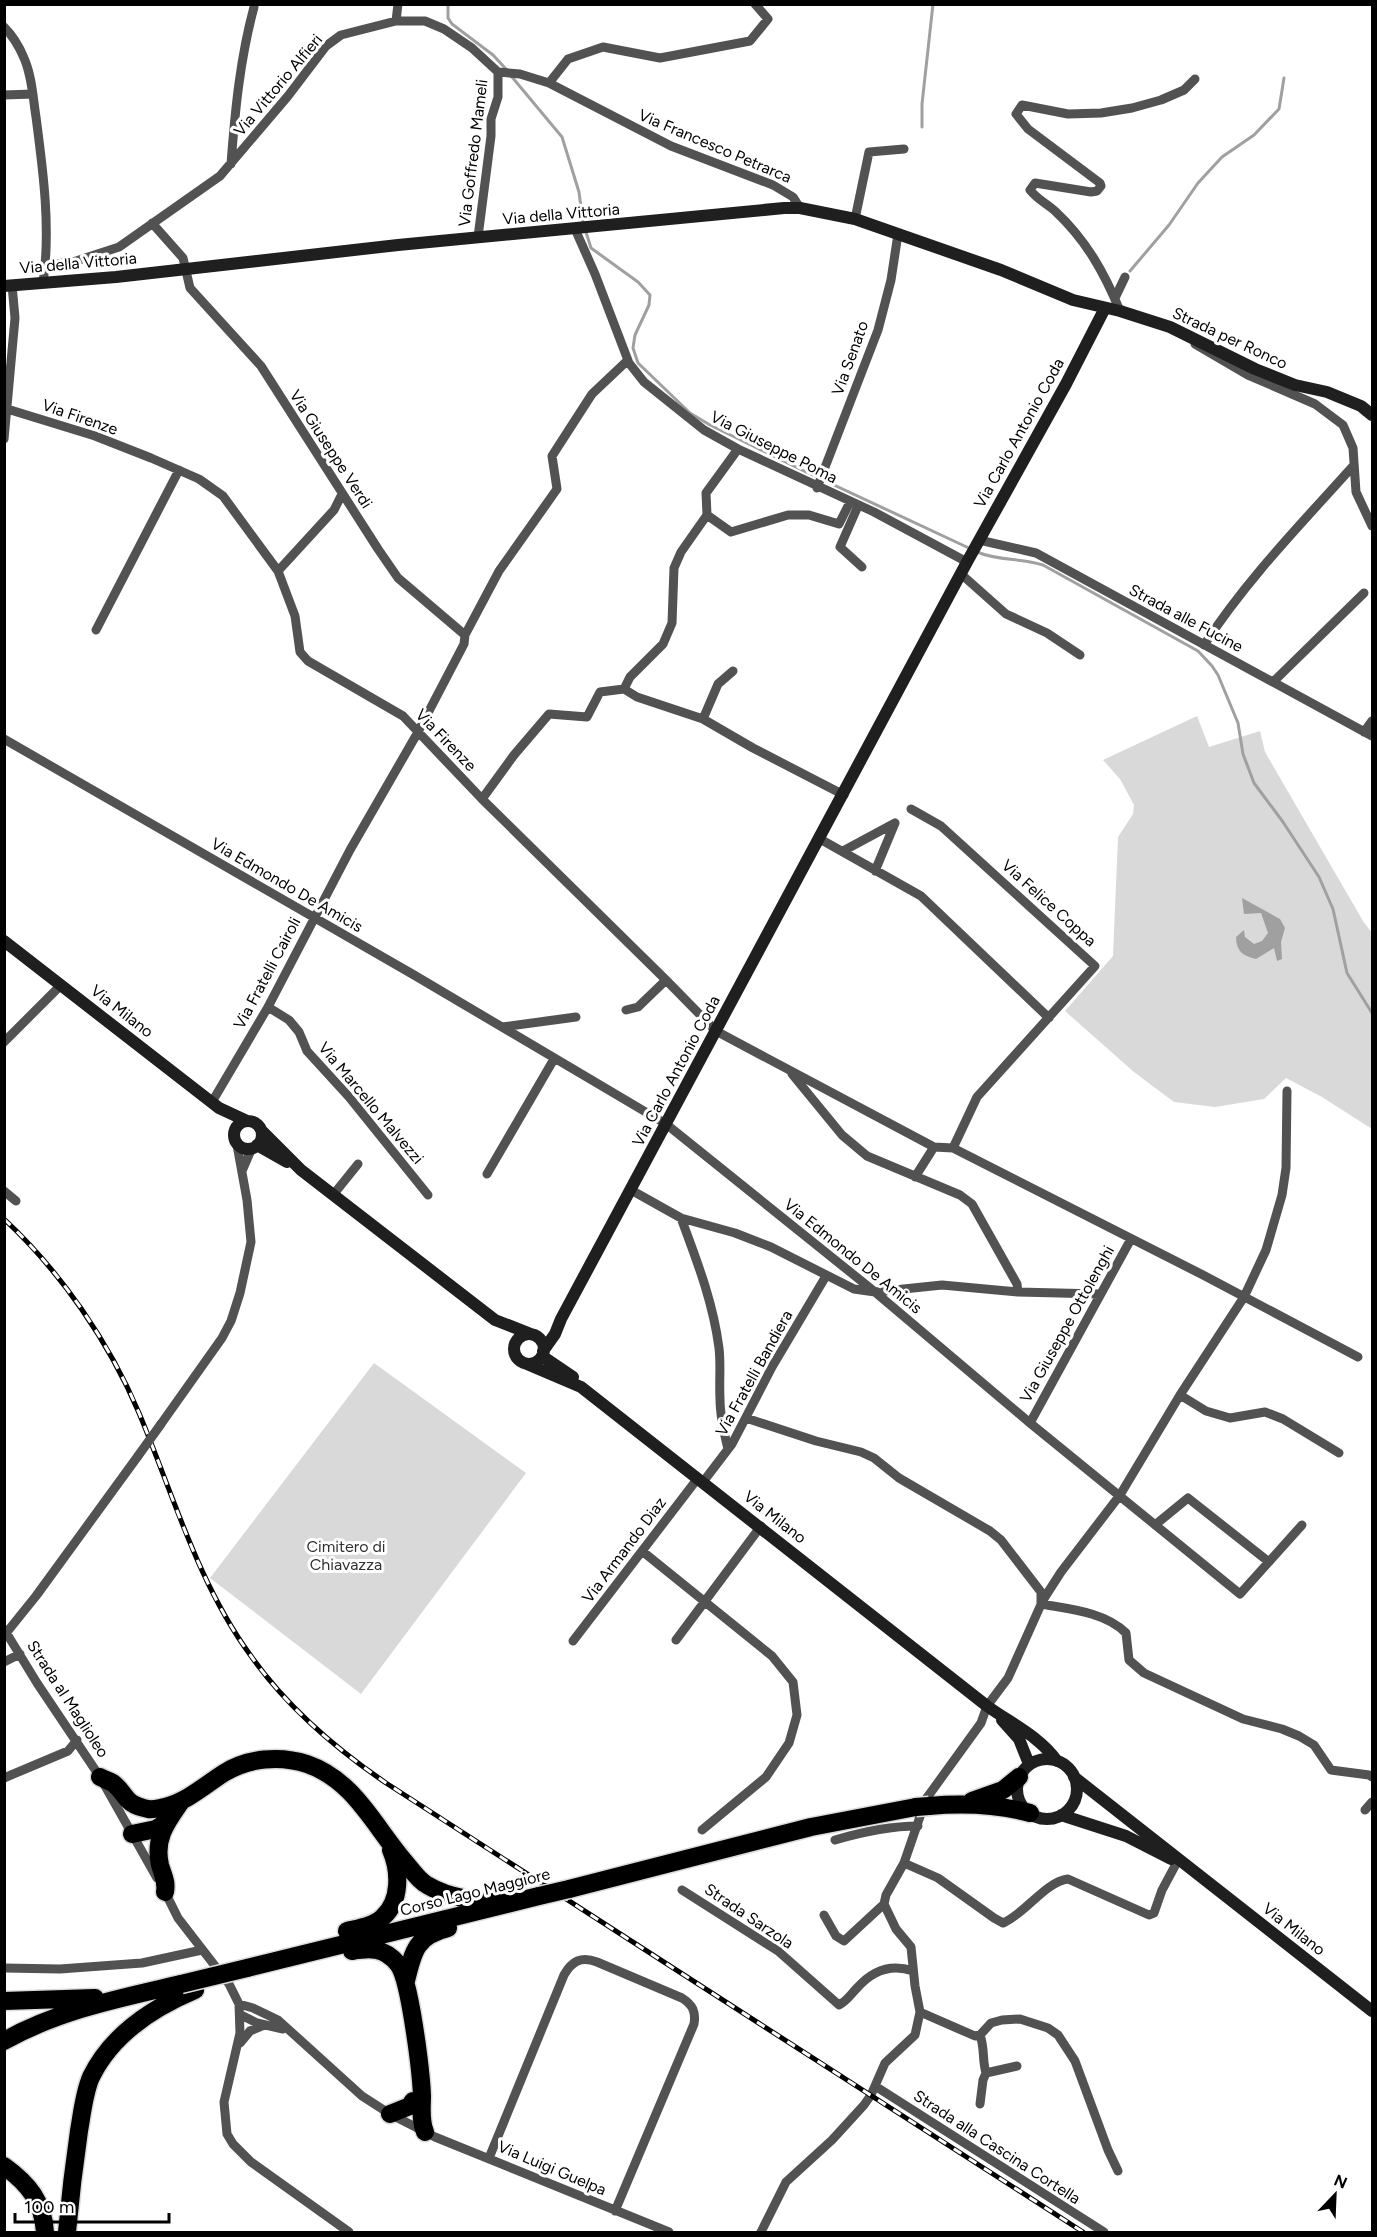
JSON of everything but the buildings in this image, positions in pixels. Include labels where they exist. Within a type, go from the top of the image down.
[{"type":"highway","points":[[132,1834],[156,1829],[158,1817],[242,1764],[259,1760],[291,1760],[323,1770],[339,1780],[370,1815],[388,1843],[424,1884],[445,1894],[469,1900],[510,1904]]},
{"type":"highway","name":"Corso Lago Maggiore","points":[[962,1804],[1003,1790],[1024,1771]]},
{"type":"highway","points":[[100,1777],[113,1783],[126,1800],[158,1817]]},
{"type":"highway","name":"Corso Lago Maggiore","points":[[4,2041],[48,2020],[126,1997],[188,1987],[247,1968],[863,1815],[922,1806],[962,1804],[1003,1806],[1030,1813]]},
{"type":"highway","points":[[158,1817],[161,1867],[167,1882],[165,1892]]},
{"type":"highway","points":[[314,1951],[334,1935],[368,1926],[382,1918],[391,1907],[398,1885],[396,1863],[388,1843]]},
{"type":"highway","points":[[406,1981],[413,1953],[424,1937],[432,1932],[480,1920],[492,1908]]},
{"type":"highway","points":[[314,1951],[345,1953],[370,1948],[385,1953],[398,1964],[406,1981],[422,2094],[418,2125]]},
{"type":"highway","points":[[67,2232],[82,2111],[90,2079],[106,2051],[125,2031],[188,1987]]},
{"type":"highway","points":[[4,2001],[126,1997]]},
{"type":"highway","points":[[390,2114],[410,2106],[419,2076]]},
{"type":"highway","points":[[413,2101],[418,2125]]},
{"type":"highway","points":[[4,2166],[33,2192],[44,2214],[45,2232]]},
{"type":"street","points":[[396,21],[398,4]]},
{"type":"street","points":[[498,72],[520,74],[549,83],[568,59],[603,47],[660,58],[750,41],[768,19],[755,4]]},
{"type":"street","points":[[231,164],[236,101],[245,40],[254,8]]},
{"type":"street","name":"Via Vittorio Alfieri","points":[[46,265],[73,262],[119,247],[220,176],[288,96],[326,46],[341,36],[396,21],[425,21],[444,29],[471,48],[498,72]]},
{"type":"street","points":[[4,27],[13,37],[25,59],[33,94],[44,192],[46,265],[43,283]]},
{"type":"street","name":"Via Goffredo Mameli","points":[[478,237],[491,136],[491,119],[498,97],[498,72]]},
{"type":"street","points":[[1120,311],[1089,248],[1053,209],[1039,200],[1030,190],[1035,183],[1091,192],[1097,191],[1101,186],[1100,183],[1093,175],[1028,129],[1016,114],[1022,105],[1068,114],[1101,113],[1132,108],[1184,90],[1195,79]]},
{"type":"street","name":"Via Francesco Petrarca","points":[[549,83],[671,147],[773,185],[793,196],[800,208]]},
{"type":"street","points":[[4,95],[33,94]]},
{"type":"street","points":[[855,219],[869,152],[904,149]]},
{"type":"street","name":"Via della Vittoria","points":[[8,285],[478,237],[800,208],[855,219],[1000,270],[1074,300],[1106,308]]},
{"type":"street","name":"Via Giuseppe Verdi","points":[[152,223],[183,258],[190,288],[261,366],[398,578],[465,635]]},
{"type":"street","name":"Via Giuseppe Poma","points":[[584,229],[595,274],[628,360],[644,382],[704,430],[738,449],[854,504],[967,562]]},
{"type":"street","name":"Via Senato","points":[[817,488],[878,330],[891,280],[898,234]]},
{"type":"street","points":[[1115,298],[1125,277]]},
{"type":"street","points":[[4,439],[15,318],[8,285]]},
{"type":"street","name":"Strada per Ronco","points":[[1106,308],[1170,327],[1255,369],[1294,385],[1327,392],[1361,406],[1372,415]]},
{"type":"street","name":"Via Carlo Antonio Coda","points":[[543,1354],[967,562],[1106,308]]},
{"type":"street","points":[[1190,338],[1197,346],[1221,361],[1284,392],[1315,404],[1343,425],[1353,448],[1356,492],[1372,526]]},
{"type":"street","points":[[418,732],[499,571],[557,489],[552,456],[592,394],[628,360]]},
{"type":"street","name":"Via Firenze","points":[[6,408],[96,436],[199,478],[223,496],[278,571],[295,616],[300,652],[308,661],[403,716],[482,800],[716,1031]]},
{"type":"street","points":[[624,688],[630,677],[663,644],[672,622],[674,567],[681,552],[707,515],[706,493],[738,449]]},
{"type":"street","points":[[1204,645],[1227,610],[1251,580],[1354,465]]},
{"type":"street","points":[[96,630],[179,470]]},
{"type":"street","points":[[278,571],[334,510],[342,494]]},
{"type":"street","points":[[707,515],[731,532],[788,515],[809,515],[839,524],[854,504]]},
{"type":"street","points":[[854,504],[840,547],[861,567]]},
{"type":"street","name":"Strada alle Fucine","points":[[979,540],[1036,553],[1368,734]]},
{"type":"street","points":[[961,574],[1006,614],[1047,633],[1080,656]]},
{"type":"street","points":[[1273,682],[1364,593]]},
{"type":"street","points":[[703,719],[718,684],[733,671]]},
{"type":"street","points":[[482,800],[514,755],[549,714],[587,717],[600,692],[624,688],[637,697],[703,719],[753,748],[844,795]]},
{"type":"street","points":[[1368,734],[1372,721]]},
{"type":"street","name":"Via Fratelli Cairoli","points":[[215,1105],[350,850],[418,732]]},
{"type":"street","name":"Via Edmondo De Amicis","points":[[4,739],[666,1124],[875,1292],[1030,1423],[1240,1594],[1269,1562]]},
{"type":"street","name":"Via Felice Coppa","points":[[911,809],[941,826],[1095,966],[977,1097],[953,1148]]},
{"type":"street","points":[[843,851],[895,823],[875,870]]},
{"type":"street","points":[[820,839],[921,896],[1049,1018]]},
{"type":"street","name":"Via Milano","points":[[4,941],[215,1105],[247,1121]]},
{"type":"street","points":[[626,1010],[638,1007],[666,980]]},
{"type":"street","points":[[4,1042],[61,985]]},
{"type":"street","name":"Via Marcello Malvezzi","points":[[268,1006],[289,1020],[299,1032],[307,1051],[349,1097],[428,1195]]},
{"type":"street","points":[[502,1027],[576,1017]]},
{"type":"street","points":[[716,1031],[934,1147],[953,1148],[1358,1357]]},
{"type":"street","points":[[487,1174],[554,1059]]},
{"type":"street","points":[[790,1071],[842,1135],[867,1156],[960,1195],[972,1204],[1017,1284],[1018,1292]]},
{"type":"street","points":[[824,1915],[836,1936],[844,1941],[885,1904],[889,1888],[904,1863],[931,1789],[991,1708],[1008,1678],[1041,1604],[1061,1572],[1120,1495],[1180,1395],[1244,1297],[1266,1250],[1282,1195],[1286,1168],[1287,1091]]},
{"type":"street","name":"Via Milano","points":[[215,1105],[234,1131]]},
{"type":"street","points":[[242,1171],[261,1138],[261,1130],[255,1124],[247,1121],[239,1124],[234,1131],[237,1145],[244,1149],[254,1147]]},
{"type":"street","name":"Via Milano","points":[[261,1130],[301,1170],[499,1323],[532,1335]]},
{"type":"street","name":"Strada al Maglioleo","points":[[237,1145],[247,1200],[251,1242],[231,1321],[222,1338],[138,1456],[36,1596],[6,1630],[100,1777],[178,1918],[229,1984],[239,2004],[241,2015],[238,2045],[224,2102],[227,2134],[232,2144],[251,2162],[349,2232]]},
{"type":"street","name":"Via Milano","points":[[254,1147],[301,1170]]},
{"type":"street","points":[[915,1178],[934,1147]]},
{"type":"street","points":[[333,1195],[358,1164]]},
{"type":"street","points":[[632,1190],[681,1218],[735,1233],[771,1247],[854,1289],[875,1292],[942,1285],[1018,1292],[1100,1294]]},
{"type":"street","points":[[4,1191],[16,1202]]},
{"type":"street","points":[[681,1218],[708,1291],[714,1319],[719,1350],[720,1409],[728,1449]]},
{"type":"street","name":"Via Giuseppe Ottolenghi","points":[[1030,1423],[1131,1239]]},
{"type":"street","name":"Via Fratelli Bandiera","points":[[701,1480],[728,1449],[772,1367],[826,1276]]},
{"type":"street","name":"Via Carlo Antonio Coda","points":[[532,1335],[547,1331],[561,1319]]},
{"type":"street","name":"Via Milano","points":[[499,1323],[514,1347],[515,1356],[523,1363],[581,1387],[991,1708],[1048,1748],[1057,1761]]},
{"type":"street","points":[[514,1347],[520,1337],[532,1335],[540,1340],[543,1354],[581,1387]]},
{"type":"street","points":[[527,1364],[536,1362],[543,1354]]},
{"type":"street","points":[[1180,1395],[1206,1411],[1230,1418],[1265,1412],[1283,1419],[1339,1454]]},
{"type":"street","points":[[746,1418],[816,1441],[861,1452],[874,1458],[899,1478],[990,1531],[1001,1540],[1041,1592],[1041,1604]]},
{"type":"street","name":"Via Armando Diaz","points":[[573,1641],[642,1551],[701,1480]]},
{"type":"street","points":[[1155,1526],[1188,1497],[1269,1562],[1302,1525]]},
{"type":"street","points":[[676,1640],[761,1526]]},
{"type":"street","points":[[642,1551],[772,1656],[794,1682],[797,1715],[789,1743],[766,1777],[702,1830]]},
{"type":"street","points":[[1041,1604],[1080,1611],[1117,1624],[1126,1632],[1129,1660],[1144,1673],[1243,1719],[1299,1736],[1314,1745],[1331,1770],[1372,1777]]},
{"type":"street","points":[[4,1662],[20,1654]]},
{"type":"street","name":"Via Milano","points":[[991,1708],[1019,1739],[1024,1771]]},
{"type":"street","points":[[4,1778],[68,1751],[77,1740]]},
{"type":"street","points":[[1043,1759],[1057,1761],[1070,1770],[1074,1777],[1076,1794],[1073,1802],[1061,1815],[1045,1818],[1030,1813],[1018,1797],[1017,1787],[1024,1771],[1043,1759]]},
{"type":"street","name":"Via Milano","points":[[1074,1777],[1372,2011]]},
{"type":"street","points":[[1365,1810],[1372,1802]]},
{"type":"street","name":"Via Milano","points":[[1061,1815],[1126,1836],[1196,1873]]},
{"type":"street","points":[[834,1840],[898,1826],[918,1826]]},
{"type":"street","points":[[904,1863],[938,1878],[1003,1923],[1024,1909],[1058,1880],[1068,1879],[1149,1915],[1154,1913],[1161,1890],[1177,1862]]},
{"type":"street","name":"Strada Sarzola","points":[[682,1890],[778,1951],[839,2004],[845,2002],[869,1975],[890,1968],[904,1968],[913,1971]]},
{"type":"street","points":[[760,2232],[786,2182],[832,2140],[864,2104],[885,2063],[915,2035],[920,2012],[911,1947],[896,1929],[885,1904]]},
{"type":"street","points":[[4,1968],[60,1969],[142,1963],[202,1950]]},
{"type":"street","points":[[489,2158],[564,1975],[573,1962],[588,1958],[682,1998],[693,2008],[695,2015],[694,2024],[615,2211]]},
{"type":"street","name":"Via Luigi Guelpa","points":[[239,2004],[278,2020],[287,2031],[362,2096],[390,2114],[489,2158],[669,2232]]},
{"type":"street","points":[[920,2012],[975,2036],[980,2036]]},
{"type":"street","points":[[241,2015],[287,2031]]},
{"type":"street","points":[[980,2036],[991,2023],[1020,2019],[1048,2028],[1058,2035],[1075,2061],[1118,2171]]},
{"type":"street","points":[[238,2045],[250,2031],[265,2024]]},
{"type":"street","points":[[980,2036],[984,2046],[983,2061],[986,2073],[980,2104]]},
{"type":"street","points":[[986,2073],[1017,2066]]},
{"type":"street","name":"Strada alla Cascina Cortella","points":[[875,2086],[1104,2232]]},
{"type":"green space","points":[[1197,716],[1209,747],[1260,731],[1265,752],[1372,933],[1372,1129],[1322,1097],[1286,1078],[1264,1099],[1215,1107],[1174,1102],[1134,1072],[1065,1011],[1113,956],[1118,837],[1133,814],[1134,805],[1120,779],[1103,760]]},
{"type":"green space","name":"Cimitero di Chiavazza","points":[[374,1363],[526,1473],[361,1694],[210,1578]]},
{"type":"shaded area","points":[[1242,898],[1280,919],[1285,928],[1281,942],[1282,959],[1277,961],[1274,948],[1256,959],[1247,956],[1239,949],[1236,937],[1244,930],[1245,937],[1254,944],[1262,941],[1268,933],[1261,913],[1244,914]]},
{"type":"waterway","points":[[448,4],[448,18],[452,24],[493,55],[506,69]]},
{"type":"waterway","points":[[922,127],[922,104],[933,4]]},
{"type":"waterway","points":[[512,77],[562,137],[579,192],[583,223]]},
{"type":"waterway","points":[[1130,271],[1169,225],[1198,183],[1222,157],[1254,135],[1279,109],[1284,78]]},
{"type":"waterway","points":[[585,229],[591,248],[638,282],[650,295],[649,305],[635,335],[633,348],[638,363],[690,413],[804,471],[971,549]]},
{"type":"waterway","points":[[977,552],[993,557],[1043,565],[1198,651],[1212,666],[1238,723],[1243,754],[1254,783],[1319,877],[1333,909],[1347,973],[1372,1013]]},
{"type":"railway","points":[[4,1219],[64,1285],[98,1334],[127,1386],[188,1538],[216,1599],[232,1628],[265,1675],[313,1726],[348,1756],[386,1783],[1083,2232]]}]
